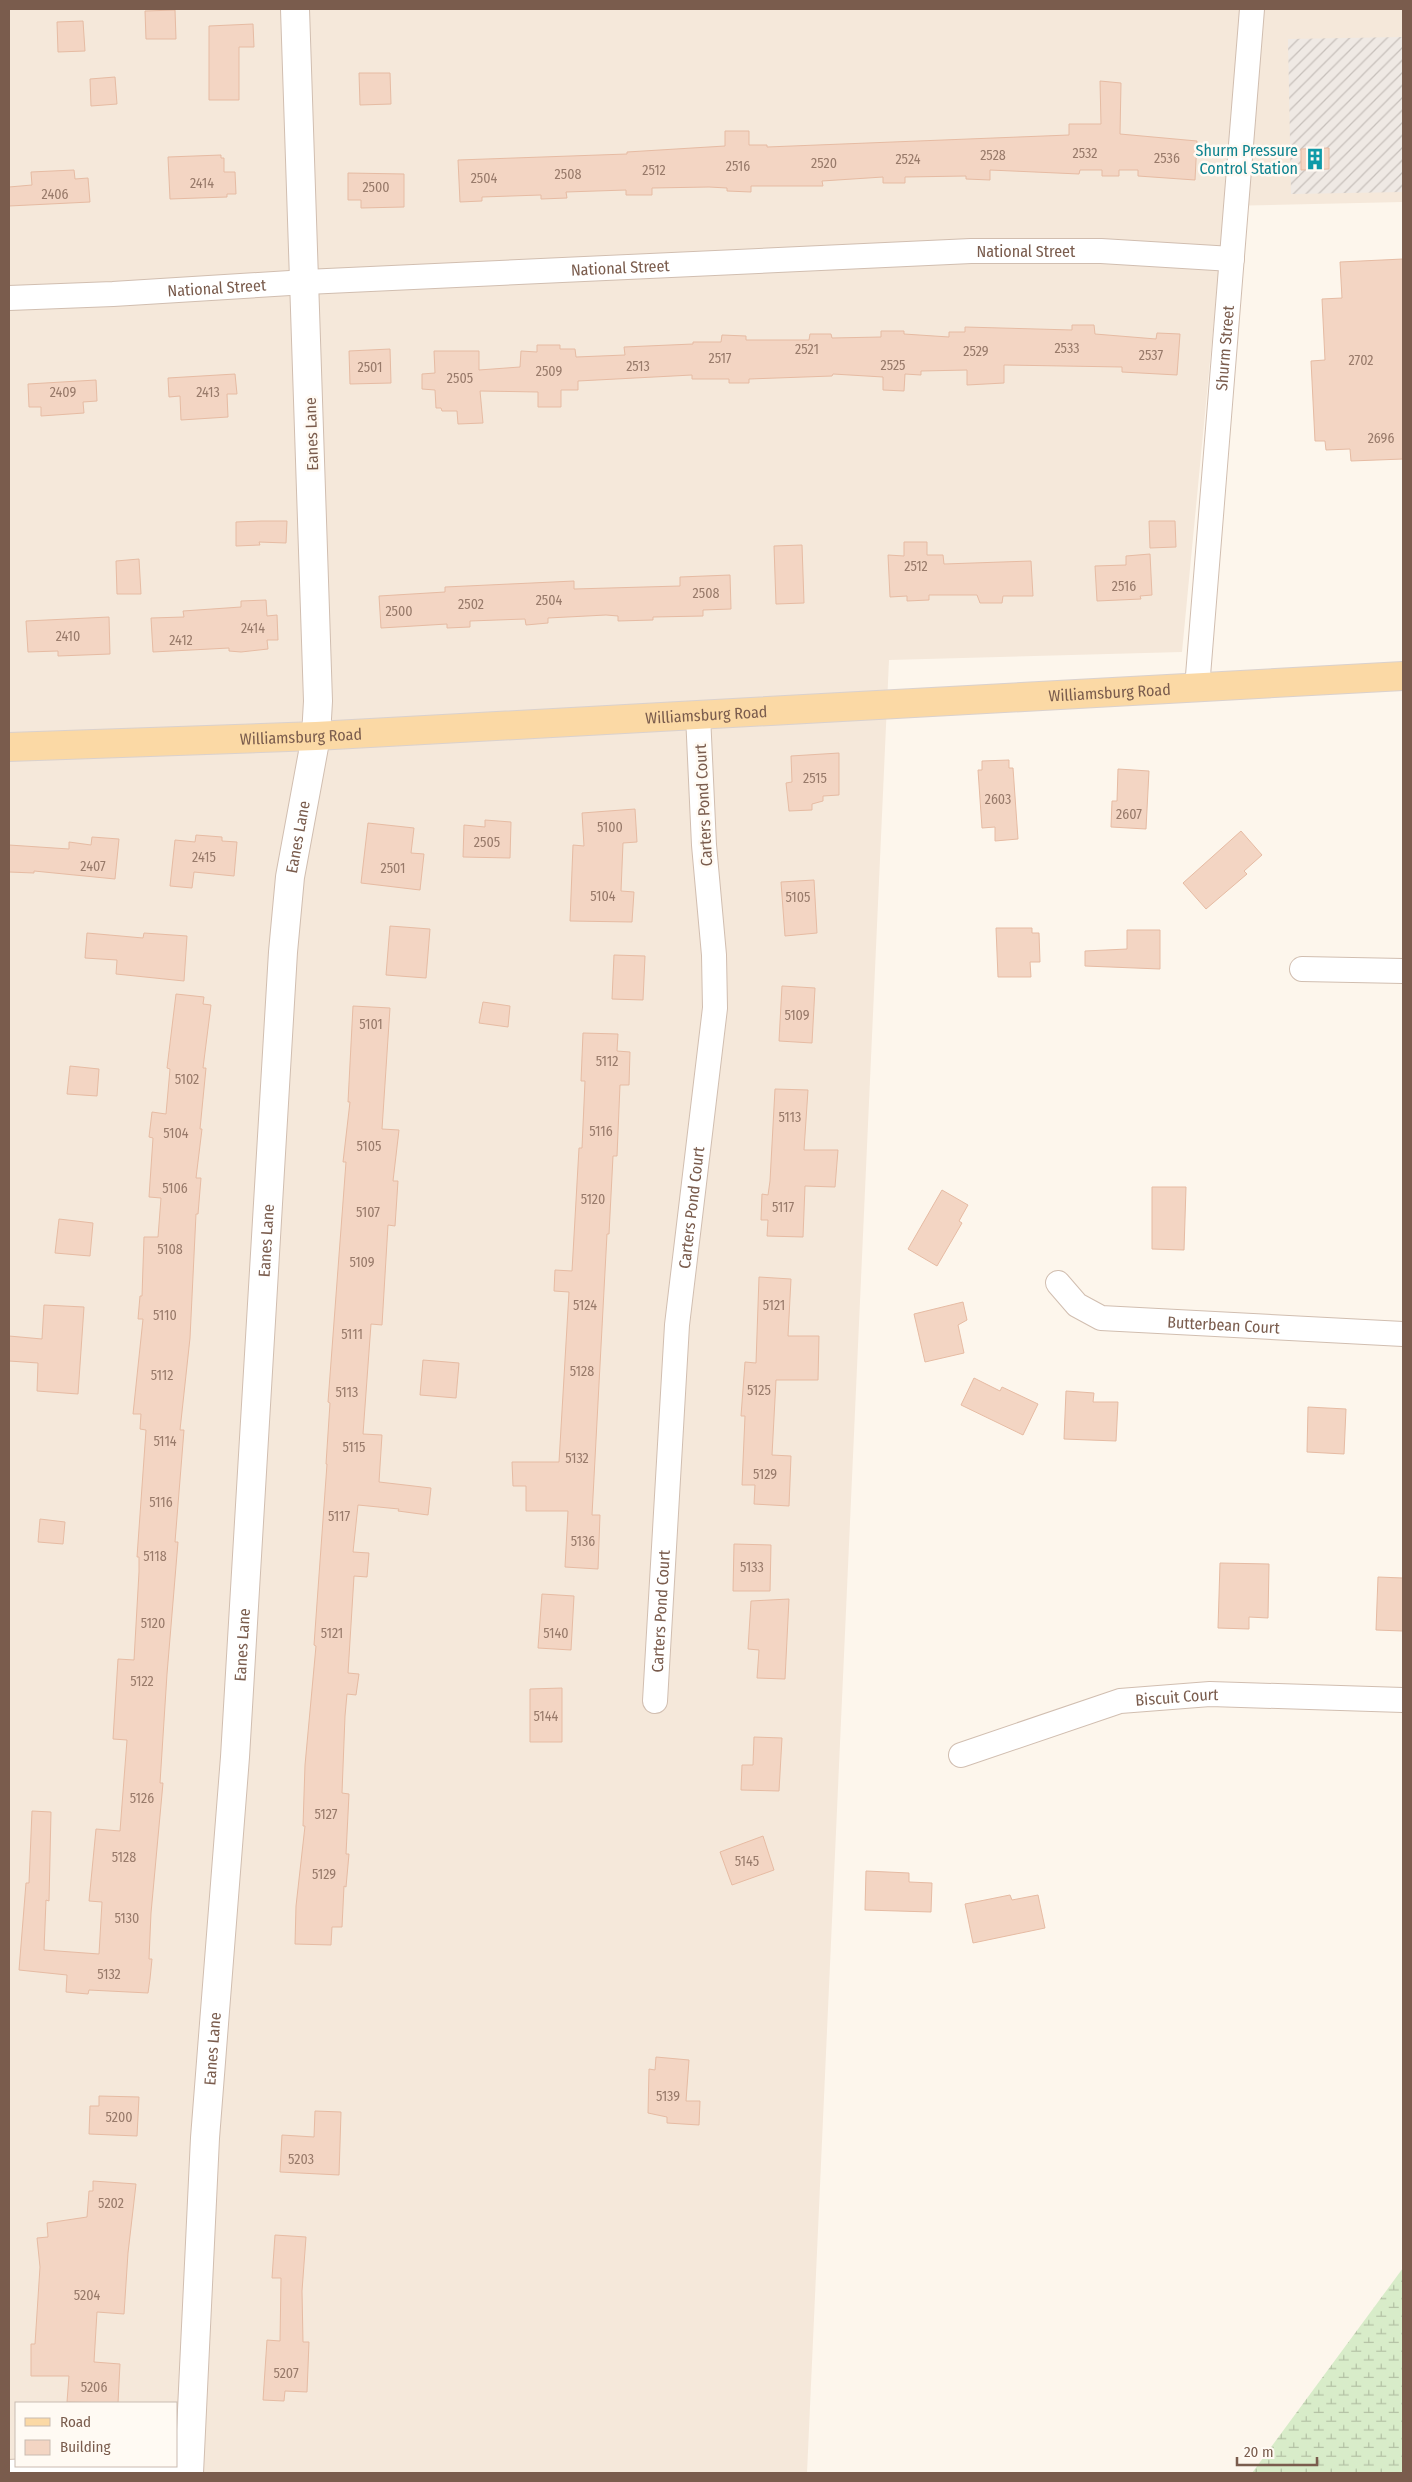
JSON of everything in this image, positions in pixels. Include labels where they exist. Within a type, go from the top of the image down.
[{"type":"main road","name":"Williamsburg Road","points":[[9,747],[316,736],[1403,676]]},
{"type":"street","name":"Eanes Lane","points":[[189,2471],[206,2138],[235,1758],[283,952],[290,877],[316,736],[318,701],[306,282],[295,9]]},
{"type":"street","name":"Shurm Street","points":[[1197,688],[1252,9]]},
{"type":"street","name":"National Street","points":[[9,298],[971,251],[1101,251],[1232,259]]},
{"type":"street","name":"Carters Pond Court","points":[[655,1702],[677,1325],[715,1008],[714,955],[704,845],[698,715]]},
{"type":"street","points":[[1302,970],[1403,970]]},
{"type":"street","name":"Butterbean Court","points":[[1058,1282],[1077,1305],[1101,1318],[1403,1334]]},
{"type":"street","name":"Biscuit Court","points":[[961,1755],[1120,1701],[1210,1694],[1403,1700]]},
{"type":"street","points":[[9,2472],[102,2467],[189,2471]]},
{"type":"shaded area","points":[[9,9],[1403,9],[1403,202],[1225,206],[1182,652],[889,660],[807,2473],[9,2473]]},
{"type":"shaded area","points":[[1403,37],[1403,192],[1291,194],[1288,39]]},
{"type":"green space","points":[[1403,2268],[1403,2473],[1252,2473]]},
{"type":"building","points":[[175,10],[176,39],[146,39],[145,11]]},
{"type":"building","points":[[83,21],[85,51],[58,52],[57,22]]},
{"type":"building","points":[[253,24],[254,47],[239,47],[239,100],[209,100],[209,26]]},
{"type":"building","points":[[359,73],[390,73],[391,104],[360,105]]},
{"type":"building","points":[[115,77],[117,104],[91,106],[90,79]]},
{"type":"building","points":[[1100,81],[1121,83],[1120,134],[1197,141],[1195,180],[1138,176],[1138,170],[1119,170],[1119,176],[1102,176],[1102,170],[1080,170],[1079,174],[990,170],[990,180],[966,179],[966,176],[905,177],[905,183],[883,183],[883,177],[822,181],[823,186],[751,186],[751,192],[727,191],[727,188],[709,187],[652,188],[652,195],[626,195],[626,190],[566,192],[567,198],[541,199],[541,195],[482,197],[482,201],[460,202],[458,160],[627,154],[627,152],[725,146],[725,131],[749,131],[749,145],[767,145],[767,147],[1069,135],[1069,124],[1101,124]]},
{"type":"building","name":"Shurm Pressure Control Station","points":[[1329,148],[1329,169],[1301,170],[1301,149]]},
{"type":"building","points":[[221,155],[221,158],[224,158],[224,172],[235,172],[236,194],[227,194],[227,197],[170,199],[168,157]]},
{"type":"building","points":[[74,170],[75,179],[88,178],[90,202],[9,206],[9,187],[32,185],[31,172]]},
{"type":"building","points":[[348,173],[404,174],[404,207],[361,208],[361,200],[348,200]]},
{"type":"building","points":[[1403,259],[1403,459],[1351,461],[1350,449],[1326,450],[1325,441],[1315,441],[1311,361],[1325,360],[1322,299],[1342,298],[1340,262]]},
{"type":"building","points":[[1072,325],[1094,325],[1095,334],[1156,339],[1157,333],[1180,334],[1177,375],[1122,372],[1122,367],[1004,365],[1004,383],[967,385],[967,370],[921,371],[921,375],[905,374],[904,391],[883,390],[883,377],[833,374],[832,376],[749,379],[749,383],[729,383],[729,379],[692,379],[692,375],[578,381],[578,390],[561,390],[561,407],[538,407],[538,392],[480,391],[483,423],[458,424],[457,411],[442,411],[441,408],[436,408],[435,390],[422,389],[422,374],[435,373],[434,351],[479,351],[479,370],[520,367],[521,351],[537,352],[537,345],[560,345],[560,349],[575,349],[576,357],[625,355],[624,347],[721,342],[722,335],[746,336],[746,340],[809,340],[810,334],[831,334],[832,338],[881,337],[881,331],[904,331],[904,334],[949,337],[949,332],[965,332],[965,327],[1072,330]]},
{"type":"building","points":[[390,349],[391,383],[350,384],[349,351]]},
{"type":"building","points":[[235,374],[237,394],[227,394],[228,417],[181,420],[180,396],[169,397],[168,378]]},
{"type":"building","points":[[96,380],[97,401],[83,402],[84,413],[41,416],[41,407],[29,407],[28,384]]},
{"type":"building","points":[[287,521],[286,543],[259,542],[260,545],[236,546],[236,522]]},
{"type":"building","points":[[1149,521],[1175,521],[1176,547],[1150,548]]},
{"type":"building","points":[[904,542],[927,542],[927,555],[943,555],[944,564],[1031,561],[1033,596],[1003,596],[1002,603],[980,603],[977,595],[929,595],[929,600],[907,601],[907,596],[890,597],[888,555],[904,556]]},
{"type":"building","points":[[802,545],[804,603],[776,604],[774,546]]},
{"type":"building","points":[[1150,554],[1152,595],[1140,596],[1141,599],[1097,601],[1095,566],[1126,565],[1126,556]]},
{"type":"building","points":[[139,559],[141,594],[117,594],[116,561]]},
{"type":"building","points":[[730,575],[731,609],[703,610],[703,616],[653,617],[653,620],[618,621],[618,616],[606,615],[548,618],[548,623],[526,625],[525,619],[470,621],[470,627],[447,628],[447,624],[381,628],[379,596],[445,592],[445,587],[574,581],[574,589],[680,586],[680,577]]},
{"type":"building","points":[[266,600],[267,616],[277,615],[278,640],[267,640],[268,649],[241,652],[229,651],[229,648],[153,652],[151,618],[184,617],[183,611],[241,607],[241,601]]},
{"type":"building","points":[[109,617],[110,654],[58,656],[58,651],[28,652],[26,621]]},
{"type":"building","points":[[839,753],[839,795],[823,796],[823,801],[812,804],[812,810],[789,811],[786,783],[792,782],[791,756]]},
{"type":"building","points":[[1009,760],[1009,768],[1013,768],[1018,839],[995,841],[995,827],[982,828],[978,770],[982,770],[982,761]]},
{"type":"building","points":[[1118,769],[1149,771],[1146,829],[1111,827],[1112,801],[1117,801]]},
{"type":"building","points":[[635,809],[637,842],[623,843],[621,891],[634,892],[632,922],[570,921],[573,845],[584,846],[582,813]]},
{"type":"building","points":[[485,820],[511,822],[510,858],[463,857],[464,825],[485,827]]},
{"type":"building","points":[[368,823],[414,828],[411,853],[424,854],[420,890],[361,883]]},
{"type":"building","points":[[1241,831],[1262,855],[1244,871],[1247,874],[1206,909],[1183,883]]},
{"type":"building","points":[[196,835],[222,837],[222,841],[237,842],[234,876],[194,872],[192,888],[170,886],[175,840],[195,842]]},
{"type":"building","points":[[92,837],[119,839],[115,879],[34,871],[34,873],[9,872],[9,845],[69,849],[69,842],[91,845]]},
{"type":"building","points":[[814,880],[817,933],[785,936],[781,882]]},
{"type":"building","points":[[390,926],[430,929],[426,978],[386,975]]},
{"type":"building","points":[[996,928],[1032,928],[1032,933],[1039,933],[1040,962],[1030,962],[1031,977],[998,977]]},
{"type":"building","points":[[1127,930],[1160,930],[1160,969],[1085,966],[1085,951],[1127,949]]},
{"type":"building","points":[[87,933],[143,938],[144,933],[187,936],[184,981],[116,974],[117,960],[85,958]]},
{"type":"building","points":[[614,955],[645,956],[643,1000],[612,999]]},
{"type":"building","points":[[782,986],[815,988],[812,1043],[779,1041]]},
{"type":"building","points":[[176,994],[204,997],[203,1004],[211,1005],[203,1068],[206,1068],[200,1129],[202,1129],[196,1178],[201,1178],[198,1214],[196,1214],[190,1338],[180,1430],[184,1430],[175,1542],[178,1542],[160,1783],[163,1783],[151,1913],[149,1959],[152,1959],[150,1979],[148,1993],[89,1990],[88,1994],[66,1992],[67,1975],[19,1970],[26,1883],[29,1883],[32,1811],[51,1812],[49,1901],[46,1900],[44,1950],[99,1954],[102,1902],[89,1901],[96,1829],[120,1831],[127,1740],[113,1739],[118,1659],[134,1660],[139,1572],[139,1557],[137,1557],[146,1430],[140,1429],[141,1414],[133,1414],[143,1319],[138,1319],[140,1296],[142,1296],[144,1237],[158,1237],[161,1198],[149,1197],[153,1138],[149,1137],[152,1112],[166,1114],[170,1069],[167,1068]]},
{"type":"building","points":[[483,1002],[510,1006],[508,1027],[479,1023]]},
{"type":"building","points":[[353,1006],[390,1008],[382,1129],[399,1130],[393,1181],[398,1181],[395,1226],[388,1225],[382,1325],[371,1324],[363,1434],[382,1435],[379,1482],[431,1488],[428,1515],[398,1511],[399,1509],[358,1505],[353,1552],[369,1553],[367,1577],[354,1576],[348,1673],[359,1674],[356,1695],[347,1694],[345,1716],[342,1793],[349,1794],[346,1854],[349,1854],[346,1887],[344,1886],[342,1927],[332,1927],[331,1945],[295,1944],[296,1906],[305,1826],[303,1826],[305,1765],[316,1646],[314,1645],[330,1403],[328,1402],[346,1162],[343,1162],[350,1102],[348,1102]]},
{"type":"building","points":[[583,1033],[618,1034],[617,1051],[630,1052],[629,1085],[620,1085],[617,1156],[613,1156],[609,1234],[607,1234],[592,1515],[600,1515],[598,1569],[565,1567],[568,1511],[526,1511],[526,1486],[513,1486],[512,1462],[559,1462],[569,1292],[554,1291],[555,1270],[572,1271],[579,1148],[582,1148],[585,1081],[581,1081]]},
{"type":"building","points":[[70,1066],[99,1069],[97,1096],[67,1094]]},
{"type":"building","points":[[775,1089],[808,1090],[804,1150],[838,1150],[835,1187],[805,1186],[803,1237],[767,1236],[768,1220],[761,1220],[762,1194],[768,1195],[770,1181]]},
{"type":"building","points":[[1152,1187],[1186,1187],[1184,1250],[1152,1249]]},
{"type":"building","points":[[942,1190],[968,1205],[959,1221],[962,1223],[937,1266],[908,1249]]},
{"type":"building","points":[[59,1219],[93,1223],[90,1256],[55,1253]]},
{"type":"building","points":[[759,1277],[791,1279],[788,1336],[819,1336],[818,1380],[776,1380],[772,1455],[791,1456],[789,1506],[754,1504],[755,1485],[742,1485],[745,1416],[741,1416],[745,1362],[756,1363]]},
{"type":"building","points":[[963,1302],[967,1320],[958,1325],[964,1353],[925,1362],[914,1314]]},
{"type":"building","points":[[44,1305],[84,1307],[78,1394],[37,1391],[38,1363],[9,1361],[9,1336],[42,1339]]},
{"type":"building","points":[[423,1360],[459,1363],[456,1398],[420,1395]]},
{"type":"building","points":[[974,1378],[1000,1391],[1002,1387],[1038,1404],[1023,1435],[961,1405]]},
{"type":"building","points":[[1066,1391],[1094,1393],[1093,1402],[1118,1402],[1116,1441],[1064,1439]]},
{"type":"building","points":[[1308,1407],[1346,1409],[1344,1454],[1307,1452]]},
{"type":"building","points":[[40,1519],[65,1522],[63,1544],[38,1542]]},
{"type":"building","points":[[734,1544],[771,1545],[770,1591],[733,1591]]},
{"type":"building","points":[[1220,1563],[1269,1564],[1268,1618],[1249,1617],[1249,1629],[1218,1628]]},
{"type":"building","points":[[1378,1577],[1403,1578],[1403,1631],[1376,1630]]},
{"type":"building","points":[[542,1594],[574,1596],[571,1650],[538,1648]]},
{"type":"building","points":[[789,1599],[785,1679],[757,1678],[759,1650],[748,1649],[751,1601]]},
{"type":"building","points":[[562,1688],[562,1742],[530,1742],[530,1689]]},
{"type":"building","points":[[754,1737],[782,1738],[779,1791],[741,1790],[742,1765],[753,1765]]},
{"type":"building","points":[[763,1836],[774,1870],[732,1885],[720,1852]]},
{"type":"building","points":[[866,1871],[909,1873],[909,1882],[932,1883],[931,1912],[865,1910]]},
{"type":"building","points":[[1010,1895],[1012,1900],[1038,1895],[1045,1928],[973,1943],[965,1904]]},
{"type":"building","points":[[656,2057],[689,2060],[686,2101],[700,2101],[699,2125],[667,2123],[667,2117],[648,2113],[649,2069],[655,2070]]},
{"type":"building","points":[[99,2096],[139,2097],[137,2136],[89,2134],[90,2106],[99,2106]]},
{"type":"building","points":[[315,2111],[341,2112],[339,2175],[280,2172],[282,2135],[314,2137]]},
{"type":"building","points":[[93,2181],[136,2184],[128,2253],[124,2314],[97,2312],[94,2362],[120,2364],[118,2402],[67,2402],[69,2376],[31,2376],[31,2344],[35,2344],[40,2267],[37,2238],[48,2237],[47,2223],[87,2217],[89,2191],[93,2191]]},
{"type":"building","points":[[275,2235],[306,2237],[302,2291],[303,2342],[309,2342],[307,2392],[285,2391],[284,2401],[263,2400],[267,2340],[280,2341],[281,2278],[272,2278]]},
{"type":"place","name":"Shurm Pressure Control Station","points":[[1315,159]]}]
